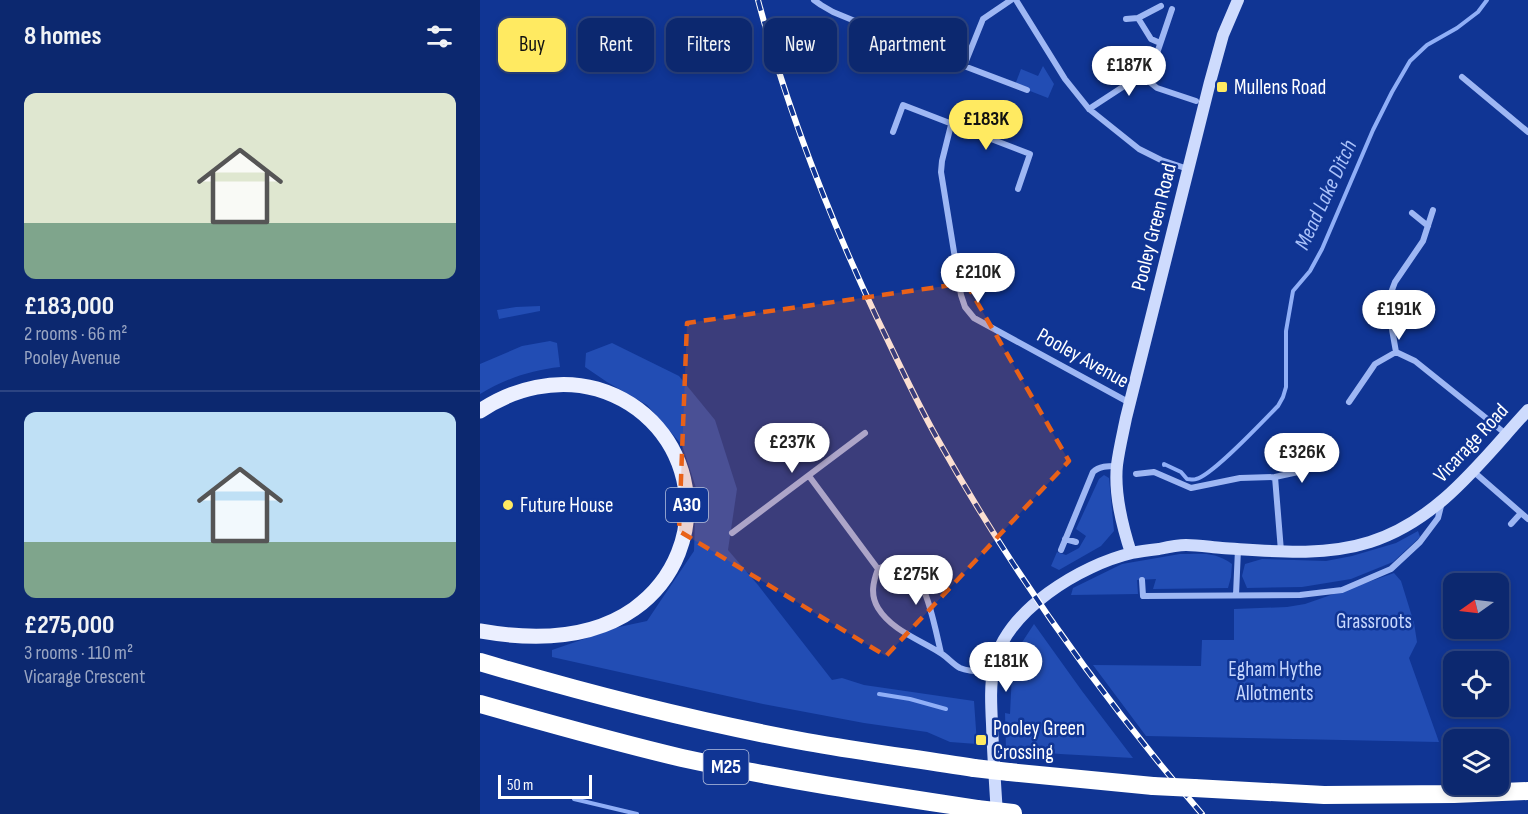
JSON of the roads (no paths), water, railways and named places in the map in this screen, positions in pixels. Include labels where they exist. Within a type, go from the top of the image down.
[{"type":"highway","name":"M25","points":[[480,662],[557,685],[692,718],[807,742],[974,768],[1153,786],[1324,795],[1528,791]]},
{"type":"highway","name":"M25","points":[[480,704],[595,737],[683,758],[799,781],[1012,814]]},
{"type":"main road","name":"Pooley Green Road","points":[[1131,553],[1119,509],[1117,466],[1130,403],[1223,35],[1238,0]]},
{"type":"main road","name":"A30","points":[[480,411],[507,396],[550,384],[587,386],[612,394],[628,402],[648,417],[671,445],[685,484],[687,506],[681,547],[675,561],[658,588],[633,610],[602,625],[564,634],[530,636],[480,631]]},
{"type":"main road","name":"Vicarage Road","points":[[1012,814],[992,728],[992,673],[995,659],[1007,634],[1033,604],[1061,584],[1085,571],[1131,553],[1185,545],[1281,552],[1309,551],[1336,549],[1370,542],[1424,516],[1442,501],[1474,472],[1528,410]]},
{"type":"street","points":[[814,0],[849,19]]},
{"type":"street","points":[[967,59],[983,19],[1011,0]]},
{"type":"street","points":[[1016,0],[1065,79],[1089,109],[1139,149],[1188,170]]},
{"type":"street","points":[[1126,19],[1138,18],[1161,6]]},
{"type":"street","points":[[1089,109],[1153,65],[1172,9]]},
{"type":"street","points":[[1138,18],[1151,39],[1160,43]]},
{"type":"street","points":[[967,67],[1027,90]]},
{"type":"street","points":[[1141,75],[1157,88],[1196,101]]},
{"type":"street","points":[[1462,76],[1528,132]]},
{"type":"street","points":[[893,132],[903,105],[1030,154],[1018,189]]},
{"type":"street","name":"Pooley Avenue","points":[[951,124],[942,161],[942,172],[961,295],[965,307],[974,318],[1130,403]]},
{"type":"street","points":[[1396,352],[1389,298],[1395,282],[1423,241],[1433,210]]},
{"type":"street","points":[[1412,213],[1428,226]]},
{"type":"street","points":[[1349,402],[1375,364],[1396,352]]},
{"type":"street","points":[[1396,352],[1415,361],[1506,434]]},
{"type":"street","points":[[732,533],[865,433]]},
{"type":"street","points":[[1136,474],[1154,472],[1191,488],[1240,478],[1275,477],[1299,472],[1320,464]]},
{"type":"street","points":[[1061,550],[1093,472],[1101,467],[1117,466]]},
{"type":"street","points":[[1474,472],[1528,519]]},
{"type":"street","points":[[809,476],[878,569]]},
{"type":"street","points":[[1275,477],[1281,552]]},
{"type":"street","name":"Vicarage Road","points":[[1142,580],[1143,596],[1300,595],[1342,590],[1391,569],[1420,542],[1438,518],[1442,501]]},
{"type":"street","points":[[1511,524],[1521,513]]},
{"type":"street","points":[[1065,539],[1076,542]]},
{"type":"street","points":[[1236,595],[1238,549]]},
{"type":"street","points":[[941,653],[924,590],[917,577],[901,565],[888,564],[878,569],[873,582],[873,594],[879,609],[892,623],[941,653],[960,668],[992,673]]},
{"type":"waterway","name":"Mead Lake Ditch","points":[[1164,465],[1181,472],[1187,479],[1204,476],[1278,406],[1286,387],[1286,331],[1293,291],[1310,271],[1322,249],[1373,130],[1392,92],[1410,61],[1427,45],[1457,28],[1478,12],[1487,0]]},
{"type":"waterway","points":[[879,694],[910,699],[946,709]]},
{"type":"waterway","points":[[574,799],[637,814]]},
{"type":"railway","points":[[758,0],[795,121],[825,200],[876,316],[929,423],[996,537],[1060,633],[1129,725],[1202,814]]},
{"type":"place","name":"Mullens Road","points":[[1222,87]]},
{"type":"place","name":"Future House","points":[[508,505]]},
{"type":"place","name":"Pooley Green Crossing","points":[[981,740]]},
{"type":"park label","name":"Grassroots","points":[[1374,621]]},
{"type":"park label","name":"Egham Hythe Allotments","points":[[1275,681]]}]
